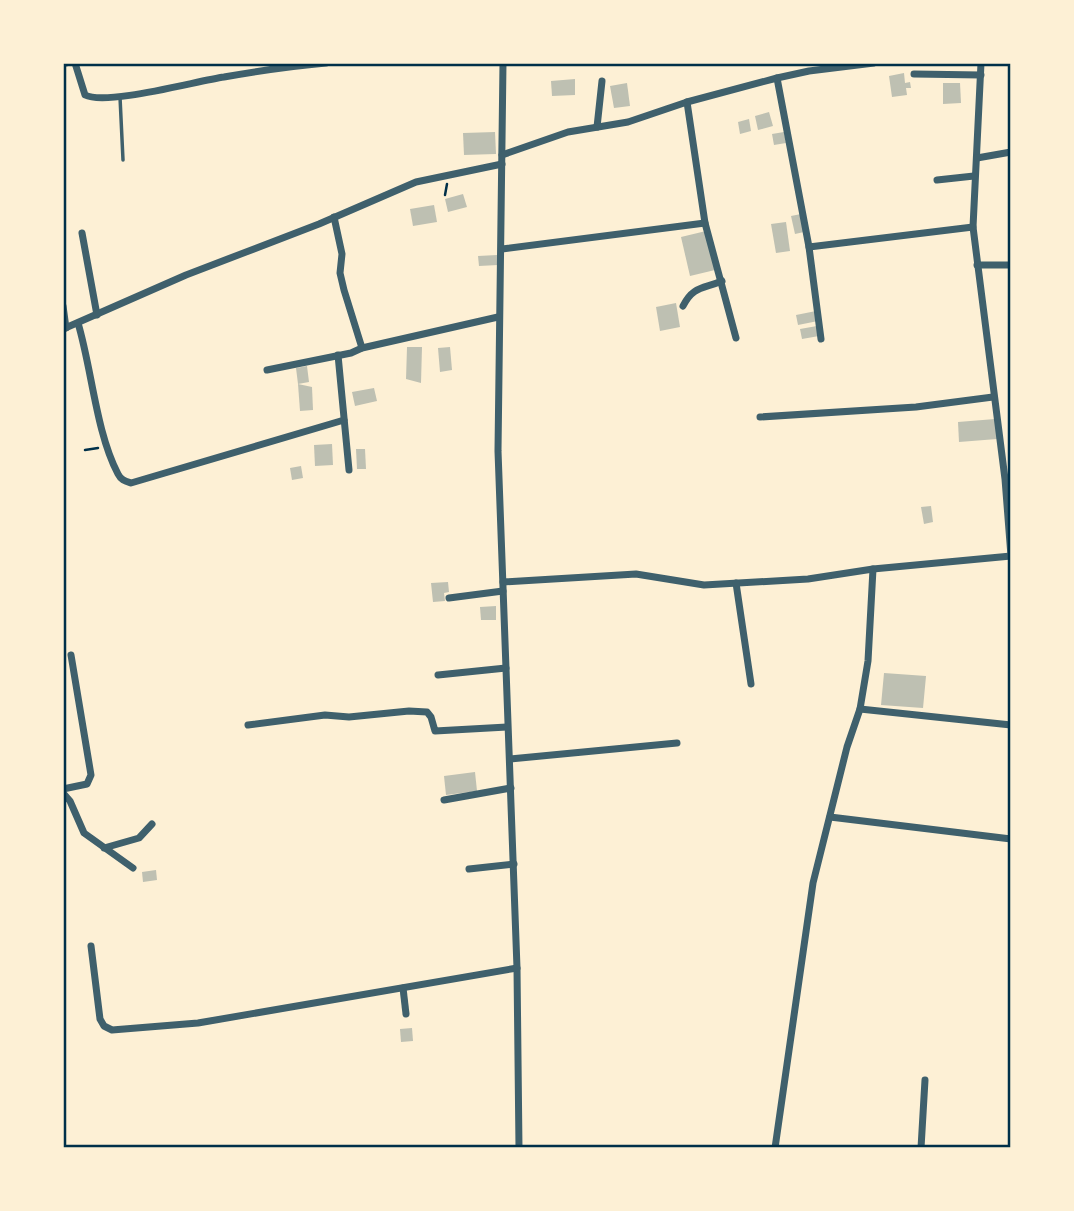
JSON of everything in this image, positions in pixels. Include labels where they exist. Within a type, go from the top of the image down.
[{"type":"street","points":[[75,63],[85,95],[95,98],[120,97],[222,77],[326,63]]},
{"type":"street","points":[[503,63],[498,451],[514,864],[519,1148]]},
{"type":"street","points":[[796,63],[797,74]]},
{"type":"street","points":[[63,306],[65,329],[186,275],[416,182],[502,160],[568,132],[628,122],[687,102],[777,78],[874,63]]},
{"type":"street","points":[[449,598],[503,587],[636,574],[704,584],[736,583],[808,579],[873,569],[1011,556],[1008,479],[993,397],[973,227],[981,63]]},
{"type":"street","points":[[914,74],[981,75]]},
{"type":"street","points":[[777,78],[809,247],[821,339]]},
{"type":"street","points":[[597,127],[602,81]]},
{"type":"street","points":[[687,102],[705,223],[736,338]]},
{"type":"street","points":[[976,158],[1011,152]]},
{"type":"street","points":[[937,180],[974,176]]},
{"type":"street","points":[[334,217],[342,254],[342,281],[362,348]]},
{"type":"street","points":[[502,249],[705,223]]},
{"type":"street","points":[[809,247],[973,227]]},
{"type":"street","points":[[82,233],[97,315]]},
{"type":"street","points":[[977,265],[1011,265]]},
{"type":"street","points":[[683,306],[689,294],[722,281]]},
{"type":"street","points":[[267,370],[498,317]]},
{"type":"street","points":[[78,323],[108,446],[119,477],[124,481],[131,483],[344,420]]},
{"type":"street","points":[[338,355],[349,470]]},
{"type":"street","points":[[761,417],[916,407],[993,397]]},
{"type":"street","points":[[775,1148],[813,883],[847,747],[860,709],[868,661],[873,569]]},
{"type":"street","points":[[736,583],[751,684]]},
{"type":"street","points":[[71,655],[92,775],[87,784],[63,791],[84,833],[133,868]]},
{"type":"street","points":[[438,675],[506,668]]},
{"type":"street","points":[[860,709],[1011,725]]},
{"type":"street","points":[[248,725],[326,715],[349,717],[419,711],[427,712],[431,717],[435,731],[507,727]]},
{"type":"street","points":[[510,759],[677,743]]},
{"type":"street","points":[[444,800],[511,788]]},
{"type":"street","points":[[830,817],[1011,839]]},
{"type":"street","points":[[104,848],[139,838],[152,824]]},
{"type":"street","points":[[469,870],[514,864]]},
{"type":"street","points":[[91,946],[100,1020],[112,1030],[188,1025],[517,968]]},
{"type":"street","points":[[403,988],[406,1014]]},
{"type":"street","points":[[921,1148],[925,1080]]},
{"type":"lane","points":[[120,97],[123,160]]},
{"type":"building","points":[[904,73],[905,83],[910,82],[911,88],[906,88],[907,95],[892,97],[889,76]]},
{"type":"building","points":[[575,79],[575,95],[552,96],[551,81]]},
{"type":"building","points":[[627,83],[630,106],[614,108],[610,86]]},
{"type":"building","points":[[943,83],[960,83],[961,103],[943,104]]},
{"type":"building","points":[[769,112],[773,126],[758,130],[755,116]]},
{"type":"building","points":[[749,119],[751,131],[740,134],[738,122]]},
{"type":"building","points":[[495,132],[496,154],[464,155],[463,133]]},
{"type":"building","points":[[784,132],[786,143],[774,145],[772,134]]},
{"type":"building","points":[[463,194],[467,207],[448,212],[445,199]]},
{"type":"building","points":[[434,205],[437,222],[413,226],[410,209]]},
{"type":"building","points":[[801,214],[804,232],[795,234],[791,216]]},
{"type":"building","points":[[786,222],[790,251],[776,253],[771,224]]},
{"type":"building","points":[[706,231],[715,270],[690,276],[681,237]]},
{"type":"building","points":[[497,255],[498,265],[479,266],[478,256]]},
{"type":"building","points":[[676,303],[680,327],[660,331],[656,307]]},
{"type":"building","points":[[816,311],[818,321],[798,325],[796,315]]},
{"type":"building","points":[[817,326],[819,336],[802,339],[800,329]]},
{"type":"building","points":[[407,347],[422,347],[421,383],[406,379]]},
{"type":"building","points":[[450,347],[452,370],[440,372],[438,348]]},
{"type":"building","points":[[307,366],[309,382],[298,384],[296,368]]},
{"type":"building","points":[[298,384],[312,387],[313,410],[300,411]]},
{"type":"building","points":[[374,388],[377,401],[355,406],[352,392]]},
{"type":"building","points":[[995,419],[997,439],[959,442],[958,422]]},
{"type":"building","points":[[332,444],[333,465],[315,466],[314,445]]},
{"type":"building","points":[[356,449],[365,449],[366,469],[357,469]]},
{"type":"building","points":[[301,466],[303,478],[292,480],[290,468]]},
{"type":"building","points":[[931,506],[933,522],[924,524],[921,507]]},
{"type":"building","points":[[448,582],[449,592],[444,593],[445,601],[433,602],[431,583]]},
{"type":"building","points":[[496,606],[496,620],[481,620],[480,607]]},
{"type":"building","points":[[884,673],[926,676],[923,708],[881,705]]},
{"type":"building","points":[[475,772],[477,791],[446,795],[444,776]]},
{"type":"building","points":[[156,870],[157,880],[143,882],[142,872]]},
{"type":"building","points":[[412,1028],[413,1041],[401,1042],[400,1029]]}]
